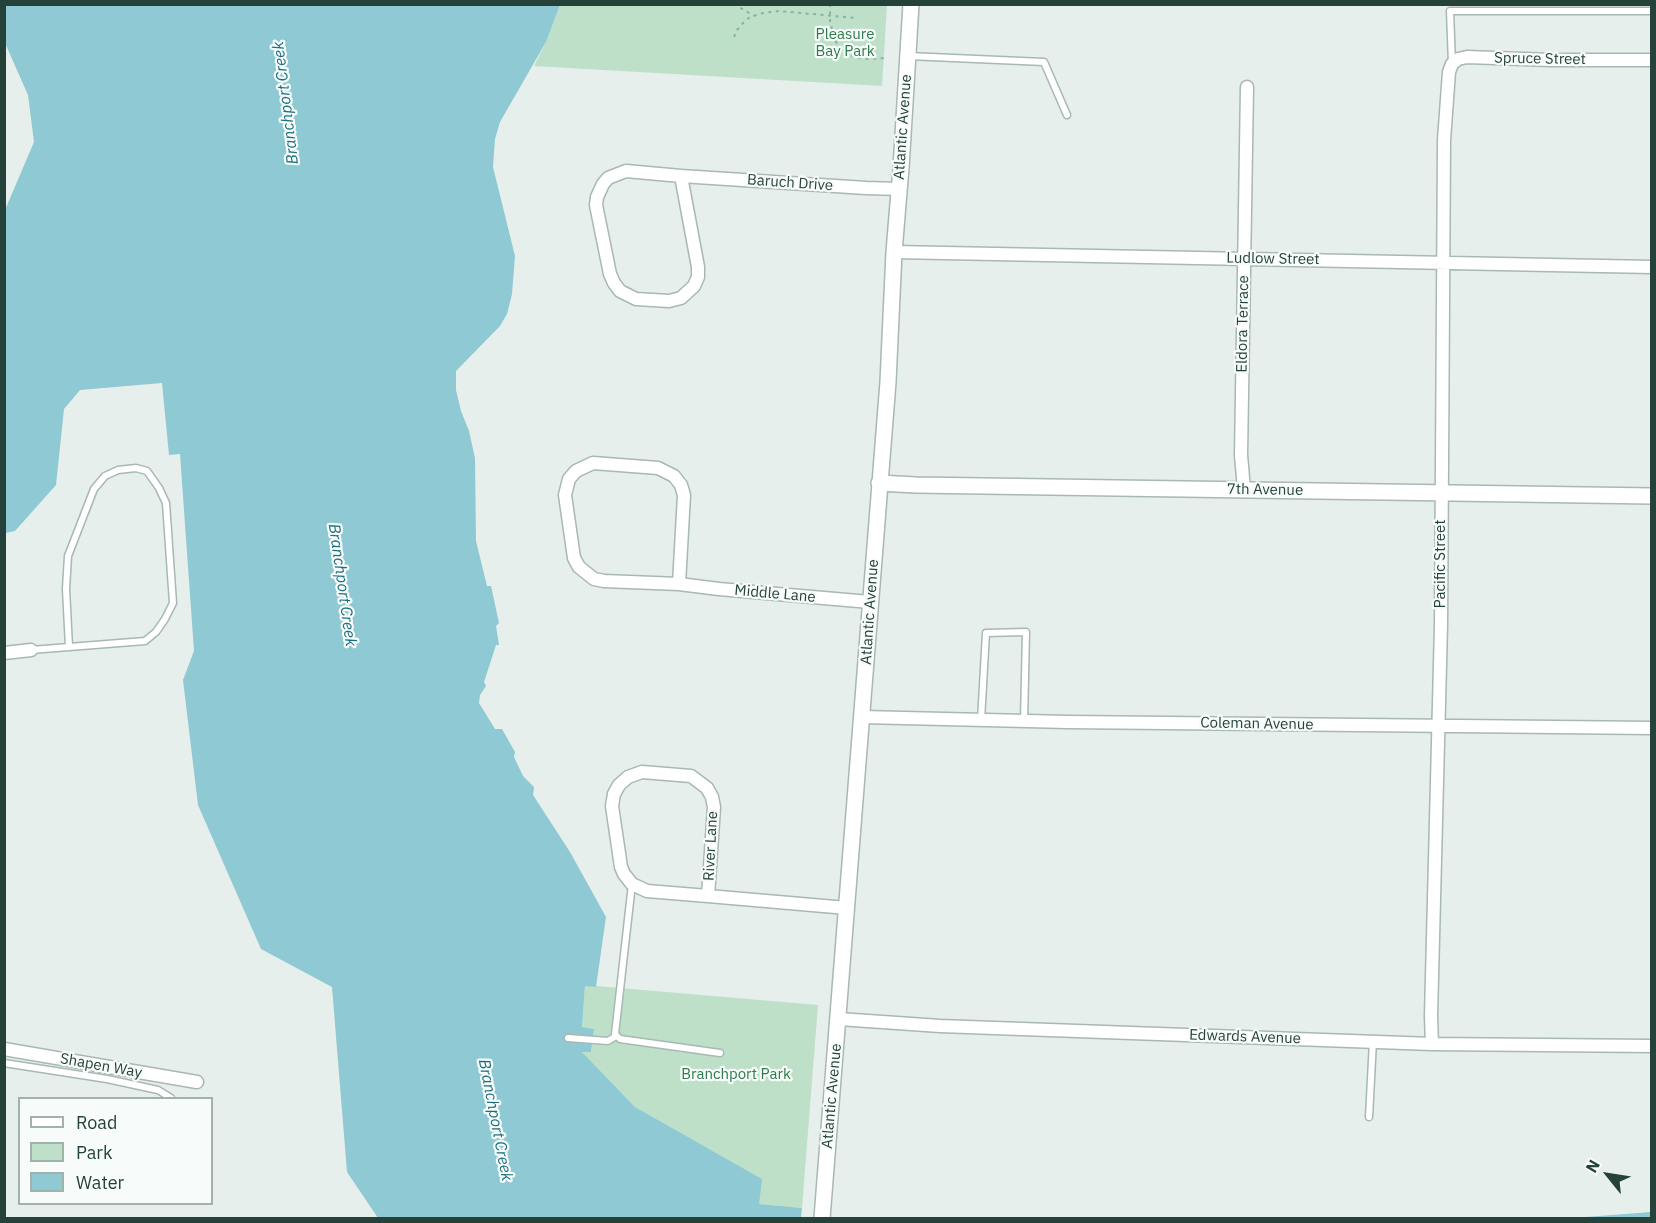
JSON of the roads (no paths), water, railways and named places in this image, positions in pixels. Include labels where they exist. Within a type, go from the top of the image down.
[{"type":"street","name":"Atlantic Avenue","points":[[822,1218],[888,382],[894,252],[911,4]]},
{"type":"street","name":"Spruce Street","points":[[1452,64],[1458,59],[1467,57],[1652,60]]},
{"type":"street","name":"Pacific Street","points":[[1432,1044],[1442,625],[1444,140],[1447,85],[1452,64]]},
{"type":"street","name":"Eldora Terrace","points":[[1244,489],[1241,455],[1247,87]]},
{"type":"street","name":"Baruch Drive","points":[[681,176],[698,277],[689,292],[681,298],[669,301],[629,297],[614,283],[610,274],[596,205],[599,190],[608,178],[626,171],[899,189]]},
{"type":"street","name":"Ludlow Street","points":[[894,252],[1652,267]]},
{"type":"street","name":"Middle Lane","points":[[679,584],[684,495],[674,476],[658,468],[593,463],[576,471],[569,478],[565,495],[574,558],[579,567],[594,579],[679,584],[870,602]]},
{"type":"street","name":"7th Avenue","points":[[879,483],[1652,496]]},
{"type":"street","points":[[4,652],[31,650]]},
{"type":"street","name":"Coleman Avenue","points":[[862,717],[1652,728]]},
{"type":"street","name":"River Lane","points":[[708,896],[714,807],[707,788],[691,776],[642,772],[628,777],[619,785],[614,794],[612,806],[621,867],[632,884],[647,891],[847,908]]},
{"type":"street","name":"Edwards Avenue","points":[[839,1019],[939,1026],[1432,1044],[1652,1046]]},
{"type":"street","name":"Shapen Way","points":[[4,1050],[197,1082]]},
{"type":"lane","points":[[1452,64],[1450,11],[1652,11]]},
{"type":"lane","points":[[908,56],[1044,62],[1067,115]]},
{"type":"lane","points":[[31,650],[146,641],[165,619],[173,603],[166,503],[147,471],[136,468],[118,470],[105,476],[94,489],[68,556],[66,590],[69,647]]},
{"type":"lane","points":[[981,720],[986,633],[1026,632],[1024,721]]},
{"type":"lane","points":[[632,884],[616,1036],[620,1039],[720,1053]]},
{"type":"lane","points":[[568,1038],[605,1041],[616,1036]]},
{"type":"lane","points":[[1369,1117],[1373,1041]]},
{"type":"lane","points":[[4,1063],[107,1079],[158,1090],[169,1097]]},
{"type":"water","name":"Branchport Creek","points":[[5,5],[560,5],[546,42],[500,122],[495,139],[493,167],[515,256],[512,294],[507,314],[500,326],[456,371],[456,390],[475,458],[476,541],[487,586],[491,586],[499,623],[496,626],[499,645],[496,645],[484,682],[486,686],[480,695],[479,703],[495,729],[502,729],[515,752],[514,757],[523,776],[534,787],[533,795],[570,852],[606,917],[596,987],[585,986],[582,1027],[594,1029],[591,1052],[582,1052],[635,1107],[762,1179],[759,1204],[802,1208],[801,1218],[378,1218],[347,1172],[332,987],[261,949],[198,805],[183,680],[194,651],[180,454],[169,455],[162,383],[80,390],[64,409],[56,485],[15,531],[5,533],[5,210],[34,142],[28,95],[5,43]]},
{"type":"water","points":[[1651,1212],[1651,1218],[1573,1218]]},
{"type":"park label","name":"Pleasure Bay Park","points":[[845,44]]},
{"type":"park label","name":"Branchport Park","points":[[736,1075]]}]
